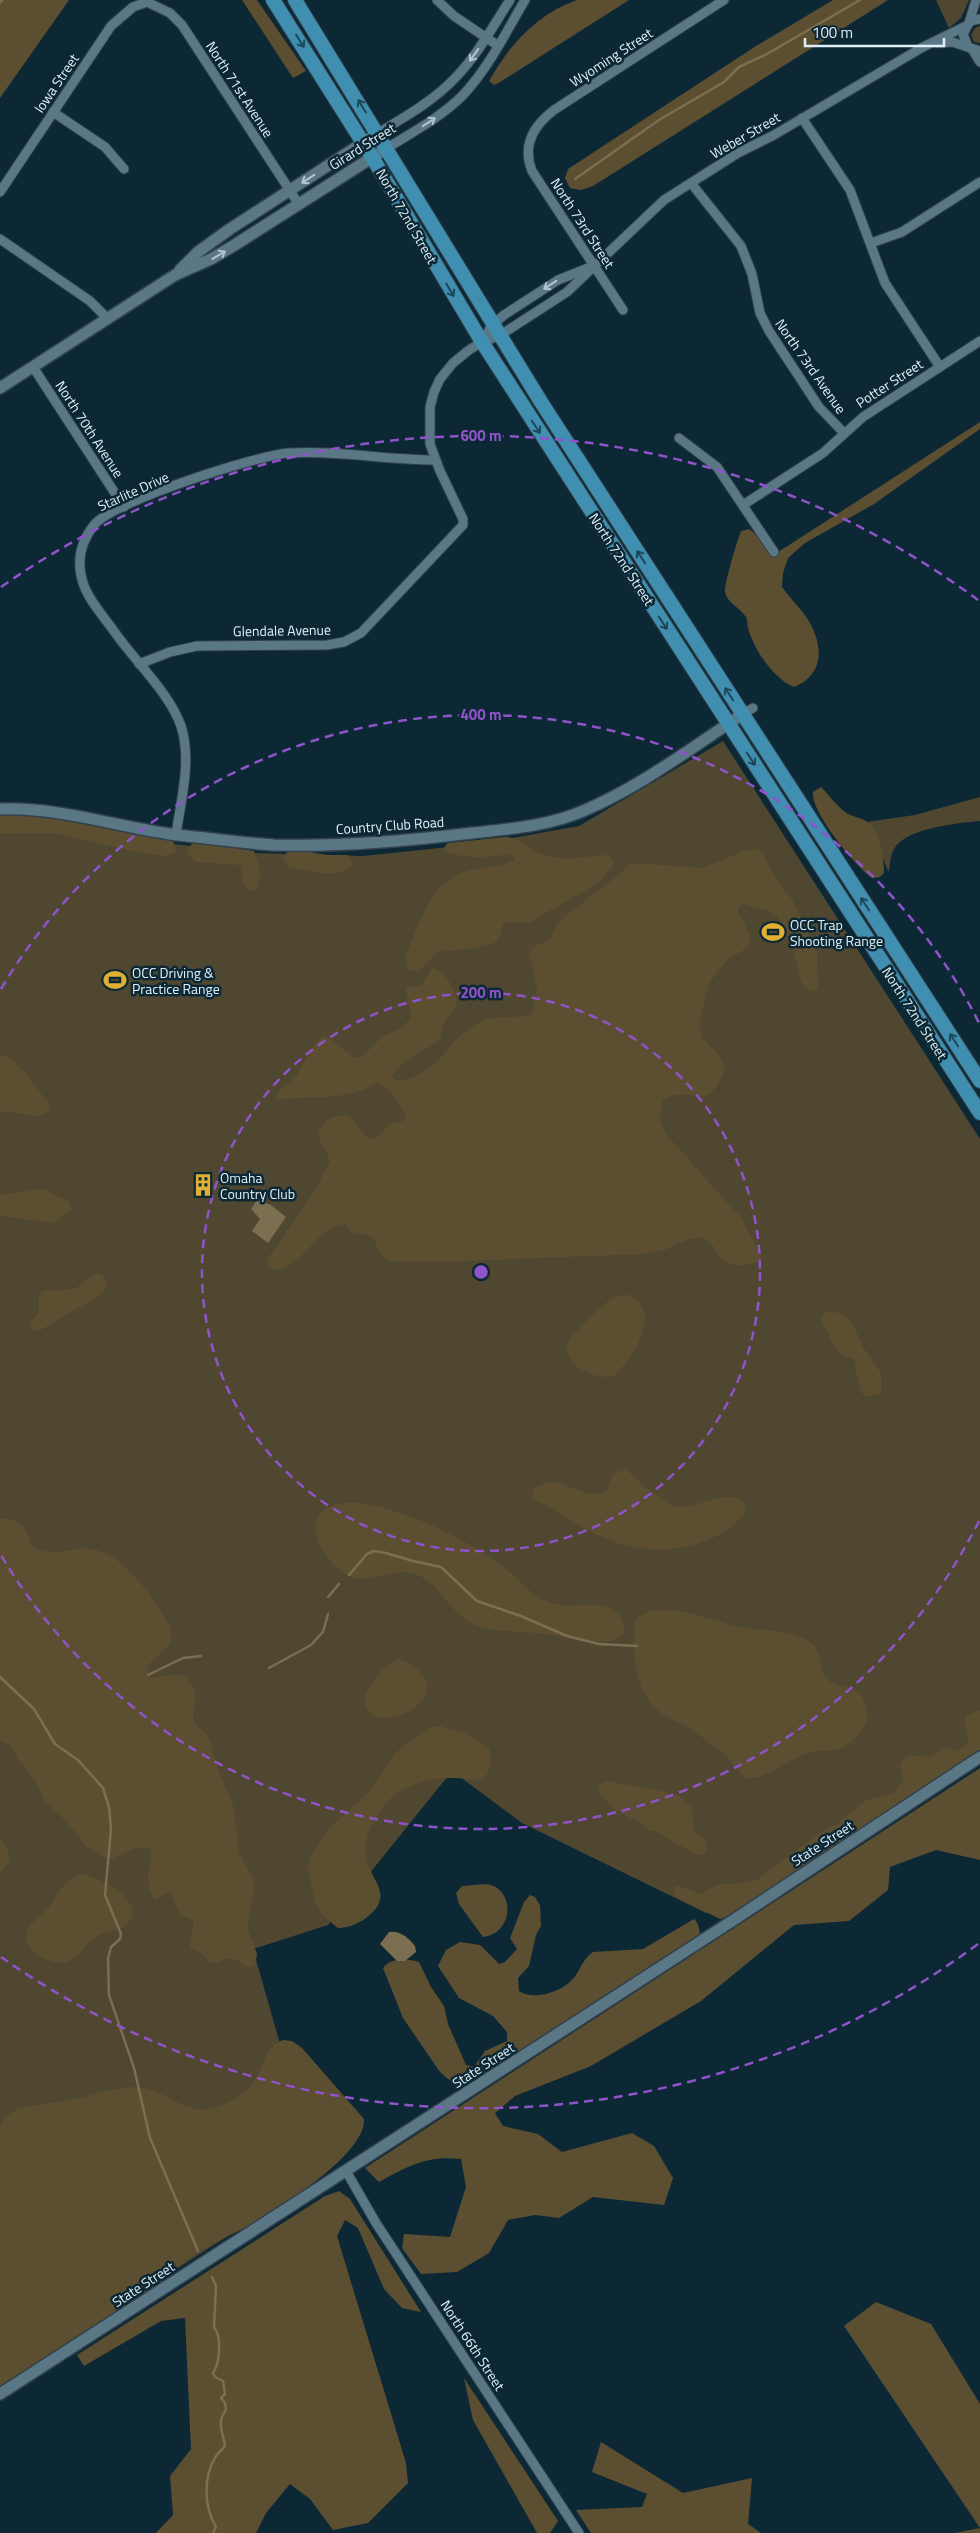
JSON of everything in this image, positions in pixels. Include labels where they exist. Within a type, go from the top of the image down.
[{"type":"main road","name":"North 72nd Street","points":[[274,0],[372,157],[482,342],[980,1111]]},
{"type":"main road","name":"North 72nd Street","points":[[295,0],[387,148],[496,330],[748,711],[980,1081]]},
{"type":"street","points":[[437,0],[454,16],[497,45]]},
{"type":"street","name":"Girard Street","points":[[0,388],[175,275],[204,248],[418,108],[447,85],[473,57],[510,0]]},
{"type":"street","name":"Girard Street","points":[[175,275],[211,260],[452,105],[474,82],[525,0]]},
{"type":"street","name":"Wyoming Street","points":[[527,148],[534,129],[545,117],[724,0]]},
{"type":"street","points":[[976,0],[963,38],[973,49],[980,62]]},
{"type":"street","name":"Iowa Street","points":[[0,192],[116,20],[133,7],[146,2]]},
{"type":"street","name":"North 71st Avenue","points":[[146,2],[170,13],[182,25],[298,204]]},
{"type":"street","name":"Weber Street","points":[[482,342],[496,330],[567,292],[656,207],[691,183],[725,161],[923,47],[980,19]]},
{"type":"street","name":"Weber Street","points":[[923,47],[944,42],[973,49]]},
{"type":"street","points":[[53,112],[105,147],[124,169]]},
{"type":"street","points":[[802,118],[847,185],[871,243],[877,267],[885,283],[940,367]]},
{"type":"street","name":"North 73rd Street","points":[[527,148],[532,171],[623,310]]},
{"type":"street","points":[[871,243],[906,230],[980,182]]},
{"type":"street","name":"North 73rd Avenue","points":[[691,183],[740,246],[752,274],[760,313],[769,331],[819,407],[844,433]]},
{"type":"street","points":[[0,240],[90,301],[108,319]]},
{"type":"street","name":"Weber Street","points":[[482,342],[558,280],[594,265]]},
{"type":"street","name":"Potter Street","points":[[743,505],[823,453],[855,422],[980,341]]},
{"type":"street","points":[[435,460],[430,444],[429,420],[434,392],[440,379],[453,363],[482,342]]},
{"type":"street","name":"North 70th Avenue","points":[[33,367],[124,507]]},
{"type":"street","points":[[679,438],[712,462],[774,552]]},
{"type":"street","name":"Starlite Drive","points":[[176,834],[186,757],[183,736],[169,703],[88,594],[79,568],[80,553],[86,536],[96,522],[124,507],[215,472],[274,455],[319,453],[435,460]]},
{"type":"street","name":"Glendale Avenue","points":[[139,664],[170,652],[197,646],[316,646],[350,639],[372,623],[414,575],[462,528],[463,519],[435,460]]},
{"type":"street","name":"Country Club Road","points":[[0,808],[52,812],[176,834],[271,844],[334,845],[442,837],[543,823],[569,816],[601,803],[748,711]]},
{"type":"street","name":"State Street","points":[[0,2394],[346,2171],[980,1757]]},
{"type":"street","name":"North 66th Street","points":[[346,2171],[376,2224],[579,2533]]},
{"type":"shaded area","points":[[0,0],[69,0],[0,98]]},
{"type":"shaded area","points":[[242,0],[257,0],[306,71],[293,78]]},
{"type":"shaded area","points":[[577,0],[629,0],[500,82],[494,85],[489,81],[506,55],[526,32],[549,13]]},
{"type":"shaded area","points":[[833,0],[888,0],[593,186],[581,190],[570,188],[565,178],[568,169],[756,46]]},
{"type":"shaded area","points":[[936,0],[969,0],[961,18],[949,28]]},
{"type":"shaded area","points":[[980,26],[980,43],[974,42],[971,35],[975,28]]},
{"type":"shaded area","points":[[980,422],[980,429],[874,504],[805,543],[788,558],[783,573],[782,587],[807,618],[816,637],[818,657],[812,674],[794,687],[779,678],[766,664],[756,647],[748,629],[746,617],[727,598],[725,590],[727,579],[741,531],[749,529],[759,537],[772,556]]},
{"type":"shaded area","name":"Omaha Country Club","points":[[723,741],[980,1139],[980,1746],[706,1913],[522,1823],[452,1771],[328,1925],[253,1949],[284,2058],[312,2182],[0,2382],[0,819],[174,844],[253,853],[363,856],[478,844],[579,826]]},
{"type":"shaded area","points":[[821,787],[845,812],[865,820],[876,832],[881,845],[883,860],[884,873],[880,877],[872,878],[865,872],[826,825],[814,801],[813,792]]},
{"type":"shaded area","points":[[980,797],[980,821],[933,828],[909,836],[894,849],[889,872],[875,834],[867,822],[915,815]]},
{"type":"shaded area","points":[[0,812],[25,813],[172,838],[176,850],[174,853],[164,856],[141,853],[52,833],[0,834]]},
{"type":"shaded area","points":[[505,837],[521,841],[539,853],[552,857],[567,858],[607,855],[613,860],[613,866],[598,883],[532,921],[503,924],[499,939],[494,943],[468,949],[442,951],[421,969],[411,971],[406,965],[406,955],[423,914],[438,890],[447,881],[460,874],[475,869],[502,865],[516,859],[509,854],[468,857],[445,851],[445,846],[448,843]]},
{"type":"shaded area","points":[[194,842],[254,851],[261,873],[257,889],[252,891],[244,886],[241,865],[196,862],[188,855],[187,849]]},
{"type":"shaded area","points":[[293,849],[327,855],[348,855],[353,864],[339,873],[332,874],[290,868],[283,859],[286,853]]},
{"type":"shaded area","points":[[756,849],[762,853],[775,877],[793,901],[817,953],[818,986],[815,991],[809,990],[802,984],[791,945],[778,917],[772,913],[745,904],[739,907],[738,912],[751,936],[749,947],[730,958],[719,969],[708,986],[699,1026],[703,1039],[719,1055],[725,1070],[712,1092],[699,1096],[684,1095],[663,1099],[659,1119],[665,1133],[742,1219],[761,1257],[757,1261],[744,1265],[726,1262],[712,1244],[701,1238],[696,1238],[664,1250],[641,1254],[443,1262],[389,1261],[381,1256],[373,1237],[352,1232],[345,1224],[334,1227],[325,1233],[291,1264],[281,1269],[270,1269],[267,1263],[268,1258],[315,1191],[330,1161],[319,1136],[321,1126],[335,1116],[346,1116],[353,1120],[368,1138],[375,1139],[388,1125],[403,1121],[406,1118],[394,1097],[376,1083],[364,1089],[340,1096],[278,1100],[275,1098],[279,1091],[297,1075],[319,1040],[324,1036],[332,1040],[354,1058],[362,1056],[379,1040],[401,1028],[408,1021],[411,1017],[406,988],[421,985],[432,968],[447,978],[453,989],[457,1006],[445,1022],[440,1040],[406,1061],[395,1071],[392,1077],[396,1081],[422,1073],[432,1066],[456,1040],[476,1024],[491,1019],[532,1014],[537,988],[529,954],[531,948],[550,940],[556,925],[565,916],[620,874],[628,865],[637,863],[703,868],[746,850]]},
{"type":"shaded area","points":[[0,1054],[15,1063],[33,1082],[49,1104],[50,1109],[45,1114],[33,1116],[6,1111],[0,1112]]},
{"type":"shaded area","points":[[43,1189],[68,1201],[72,1210],[53,1223],[0,1216],[0,1195]]},
{"type":"shaded area","points":[[257,1200],[271,1205],[286,1217],[268,1243],[252,1231],[260,1219],[251,1209]]},
{"type":"shaded area","points":[[97,1274],[102,1275],[108,1284],[103,1293],[39,1331],[33,1330],[30,1322],[39,1312],[39,1296],[42,1291],[74,1289],[86,1279]]},
{"type":"shaded area","points":[[629,1295],[639,1303],[644,1313],[645,1323],[637,1345],[630,1356],[616,1375],[609,1377],[593,1375],[577,1367],[568,1354],[567,1346],[573,1336],[593,1314],[611,1299]]},
{"type":"shaded area","points":[[828,1311],[838,1313],[853,1323],[861,1344],[881,1373],[881,1393],[868,1397],[863,1395],[857,1378],[855,1361],[839,1351],[823,1324],[821,1316]]},
{"type":"shaded area","points":[[626,1470],[658,1497],[672,1505],[680,1507],[729,1497],[738,1498],[744,1503],[746,1513],[718,1535],[702,1542],[685,1547],[650,1549],[632,1547],[604,1538],[534,1499],[532,1495],[533,1489],[543,1484],[553,1483],[562,1484],[588,1493],[606,1492],[614,1474]]},
{"type":"shaded area","points":[[353,1502],[391,1510],[450,1534],[502,1566],[534,1594],[546,1601],[568,1605],[600,1605],[609,1608],[617,1613],[623,1623],[623,1633],[615,1640],[603,1642],[490,1629],[467,1621],[434,1586],[418,1575],[402,1572],[363,1579],[347,1575],[331,1562],[324,1553],[316,1533],[316,1524],[319,1516],[326,1509],[334,1505]]},
{"type":"shaded area","points":[[2,1518],[18,1522],[27,1533],[30,1543],[46,1552],[92,1549],[120,1562],[143,1586],[169,1625],[171,1638],[169,1643],[162,1653],[147,1666],[150,1677],[184,1676],[194,1688],[194,1723],[207,1735],[211,1744],[214,1759],[234,1808],[239,1853],[252,1876],[254,1888],[247,1928],[257,1954],[255,1966],[246,1967],[231,1958],[211,1963],[201,1953],[190,1949],[193,1920],[179,1913],[171,1894],[167,1893],[154,1899],[150,1890],[148,1876],[151,1860],[150,1849],[145,1847],[133,1849],[113,1858],[105,1858],[94,1852],[85,1845],[68,1823],[45,1801],[35,1780],[19,1761],[10,1745],[0,1740],[0,1520]]},
{"type":"shaded area","points":[[674,1610],[744,1628],[770,1630],[804,1638],[815,1647],[822,1671],[828,1680],[856,1690],[863,1698],[866,1704],[867,1718],[862,1729],[854,1740],[843,1748],[811,1752],[770,1773],[754,1778],[745,1778],[722,1752],[689,1728],[657,1710],[643,1691],[636,1668],[635,1619],[649,1611]]},
{"type":"shaded area","points":[[398,1659],[412,1665],[423,1675],[427,1684],[426,1694],[410,1711],[399,1716],[387,1718],[376,1716],[365,1706],[366,1693],[381,1671]]},
{"type":"shaded area","points":[[980,1710],[980,1752],[735,1914],[720,1919],[676,1897],[673,1893],[675,1887],[679,1886],[700,1894],[719,1884],[735,1884],[757,1880],[814,1837],[838,1823],[865,1801],[895,1792],[903,1780],[900,1764],[904,1759],[911,1756],[930,1756],[948,1747],[956,1751],[966,1746],[968,1739],[964,1721],[968,1715]]},
{"type":"shaded area","points":[[440,1726],[465,1733],[489,1748],[491,1761],[488,1773],[475,1780],[445,1778],[425,1781],[406,1788],[389,1800],[373,1823],[365,1847],[370,1871],[378,1886],[380,1901],[375,1909],[363,1920],[356,1924],[338,1928],[322,1915],[315,1902],[308,1867],[311,1855],[328,1830],[367,1794],[395,1753],[429,1728]]},
{"type":"shaded area","points":[[980,1768],[980,1860],[936,1850],[890,1867],[888,1890],[849,1921],[794,1925],[701,2001],[591,2066],[515,2096],[495,2113],[503,2126],[538,2134],[562,2152],[632,2133],[654,2146],[673,2178],[664,2205],[593,2197],[559,2218],[535,2215],[508,2220],[489,2253],[457,2272],[421,2274],[402,2248],[404,2234],[450,2237],[466,2187],[461,2159],[428,2160],[399,2171],[379,2182],[365,2168]]},
{"type":"shaded area","points":[[606,1781],[665,1791],[681,1797],[691,1807],[694,1830],[706,1841],[707,1851],[702,1855],[695,1854],[655,1831],[648,1830],[639,1822],[615,1810],[598,1791],[598,1786]]},
{"type":"shaded area","points":[[0,1840],[9,1852],[9,1860],[0,1872]]},
{"type":"shaded area","points":[[79,1874],[96,1879],[117,1890],[131,1905],[132,1913],[126,1925],[98,1936],[70,1961],[63,1963],[54,1962],[41,1956],[31,1948],[26,1938],[27,1932],[32,1923],[49,1907],[65,1884]]},
{"type":"shaded area","points":[[486,1884],[496,1887],[503,1894],[507,1911],[501,1928],[493,1934],[483,1937],[459,1904],[456,1893],[462,1886]]},
{"type":"shaded area","points":[[530,1895],[535,1897],[540,1905],[541,1926],[536,1935],[529,1966],[518,1978],[519,1991],[525,1994],[546,1994],[560,1989],[571,1981],[586,1958],[593,1952],[643,1949],[694,1919],[699,1928],[699,1939],[461,2090],[440,2072],[403,2018],[383,1968],[390,1962],[399,1960],[419,1962],[431,1987],[444,2006],[448,2024],[466,2065],[474,2067],[485,2051],[507,2041],[507,2032],[493,2016],[459,1998],[438,1966],[446,1950],[460,1942],[480,1945],[499,1964],[505,1962],[517,1949],[510,1938],[524,1902]]},
{"type":"shaded area","points":[[389,1932],[400,1933],[407,1938],[415,1946],[416,1952],[405,1961],[397,1961],[380,1944]]},
{"type":"shaded area","points":[[283,2040],[292,2041],[302,2048],[364,2119],[361,2133],[351,2149],[318,2180],[279,2207],[195,2254],[137,2299],[0,2389],[0,2125],[3,2120],[11,2113],[22,2108],[134,2087],[152,2090],[192,2108],[215,2108],[234,2100],[250,2087],[258,2076],[268,2053],[276,2043]]},
{"type":"shaded area","points":[[339,2191],[350,2199],[421,2312],[402,2308],[384,2289],[358,2228],[345,2220],[337,2236],[406,2463],[408,2483],[368,2523],[333,2530],[310,2499],[290,2484],[266,2513],[256,2533],[156,2533],[173,2515],[170,2476],[191,2449],[185,2318],[161,2321],[84,2366],[77,2355],[325,2196]]},
{"type":"shaded area","points":[[876,2302],[931,2324],[980,2404],[980,2528],[844,2326]]},
{"type":"shaded area","points":[[464,2378],[558,2521],[550,2533],[537,2533],[473,2420]]},
{"type":"shaded area","points":[[601,2442],[683,2493],[752,2478],[748,2524],[761,2533],[591,2533],[576,2510],[642,2507],[647,2494],[592,2472]]},
{"type":"shaded area","points":[[980,2528],[980,2533],[955,2533]]},
{"type":"waterway","points":[[575,179],[659,120],[724,82],[739,67],[767,54],[860,0]]},
{"type":"waterway","points":[[349,1575],[367,1554],[374,1551],[386,1553],[441,1567],[477,1601],[521,1616],[567,1636],[599,1644],[637,1646]]},
{"type":"waterway","points":[[328,1597],[339,1584]]},
{"type":"waterway","points":[[269,1668],[311,1645],[323,1632],[328,1614]]},
{"type":"waterway","points":[[148,1675],[183,1658],[201,1656]]},
{"type":"waterway","points":[[0,1677],[34,1709],[55,1744],[78,1760],[103,1788],[109,1807],[111,1829],[105,1895],[121,1934],[120,1939],[111,1947],[108,1959],[109,1995],[134,2068],[150,2138],[198,2251]]},
{"type":"waterway","points":[[212,2277],[216,2286],[214,2327],[217,2331],[219,2343],[217,2363],[213,2373],[215,2377],[223,2381],[225,2394],[221,2398],[225,2403],[226,2410],[221,2419],[225,2446],[211,2466],[206,2492],[209,2511],[216,2527],[213,2533]]},
{"type":"place","name":"OCC Trap Shooting Range","points":[[773,932]]},
{"type":"place","name":"OCC Driving & Practice Range","points":[[115,980]]},
{"type":"place","name":"Omaha Country Club","points":[[203,1185]]}]
